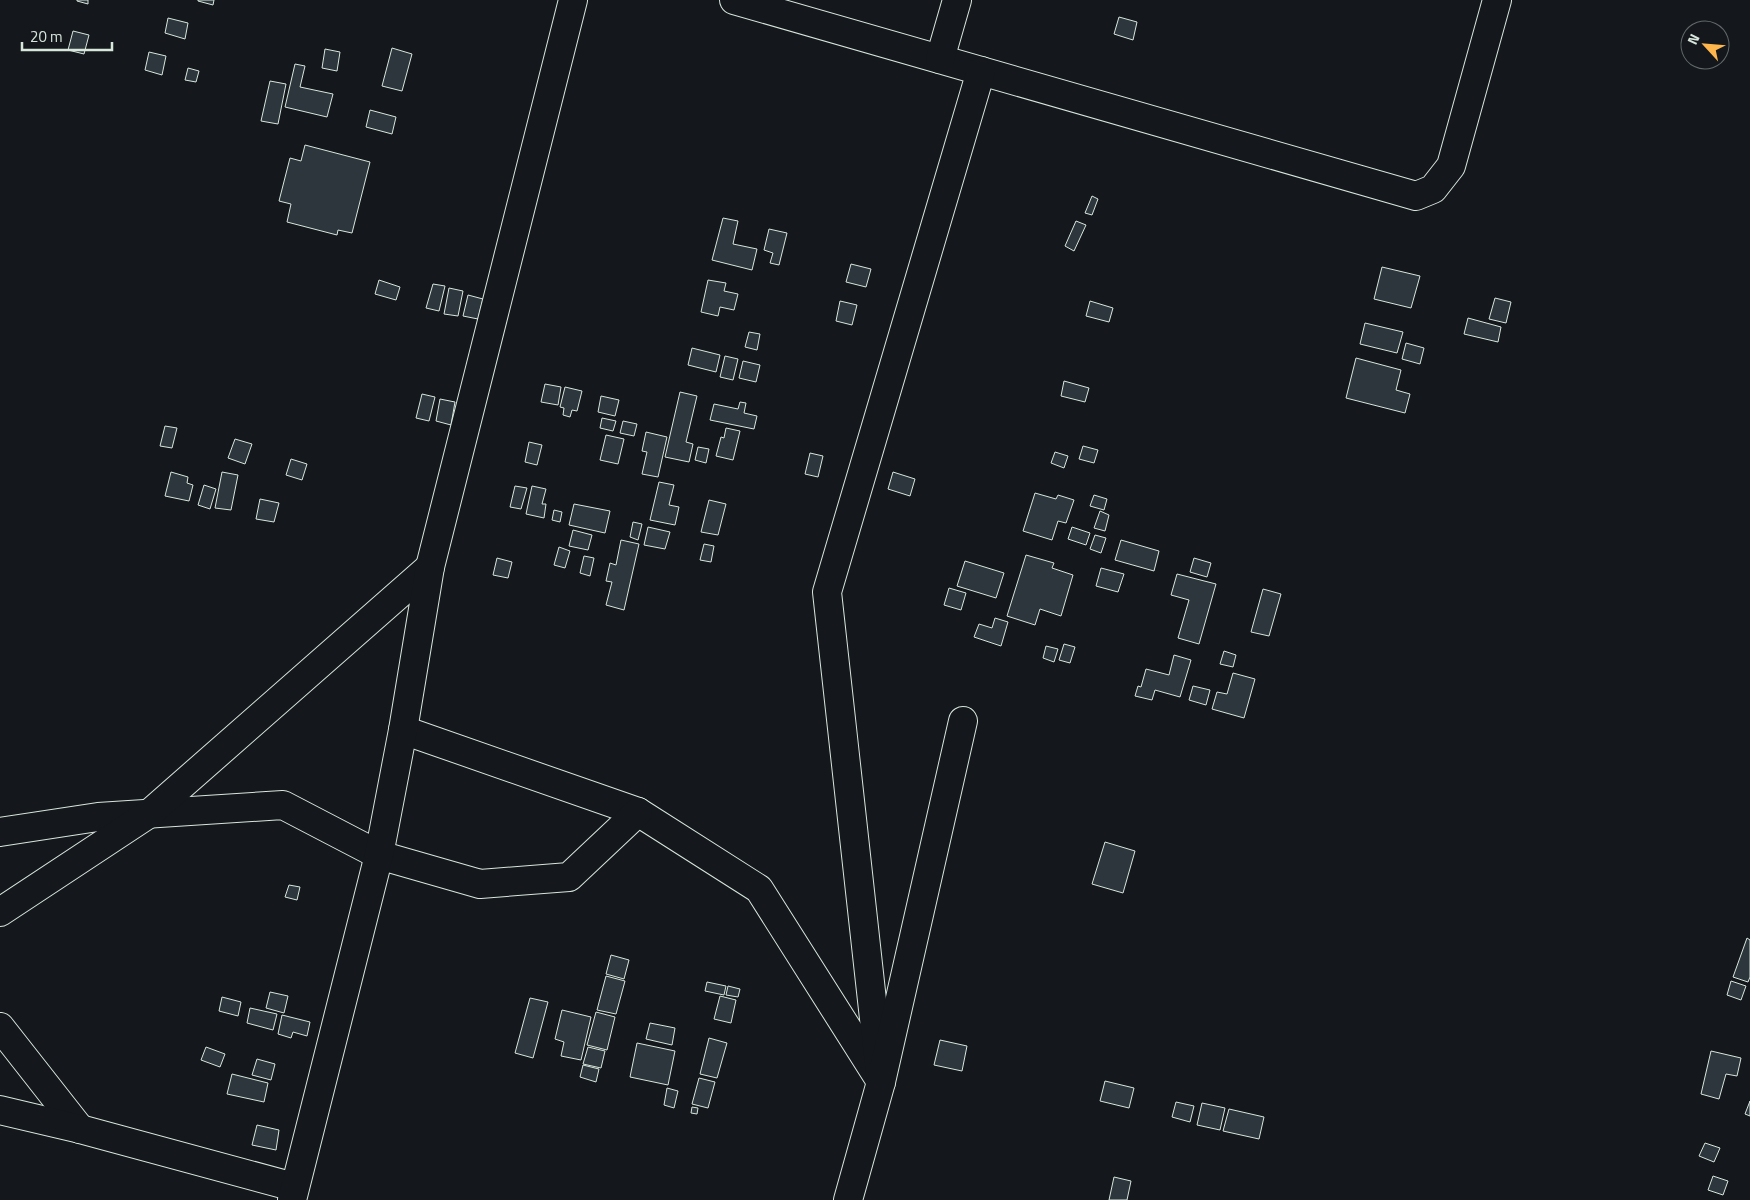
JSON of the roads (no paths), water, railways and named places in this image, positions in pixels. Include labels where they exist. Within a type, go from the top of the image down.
[{"type":"street","points":[[0,1110],[80,1129],[293,1194],[379,855],[403,730],[430,567],[573,0]]},
{"type":"street","points":[[734,0],[1416,196],[1434,189],[1451,166],[1497,0]]},
{"type":"street","points":[[940,59],[957,0]]},
{"type":"street","points":[[881,1082],[827,592],[981,71]]},
{"type":"street","points":[[0,912],[150,813],[430,567]]},
{"type":"street","points":[[848,1200],[881,1082],[963,721]]},
{"type":"street","points":[[403,730],[638,812],[759,889],[881,1082]]},
{"type":"street","points":[[0,832],[98,817],[283,805],[379,855],[480,884],[569,876],[638,812]]},
{"type":"street","points":[[0,1026],[80,1129]]}]
